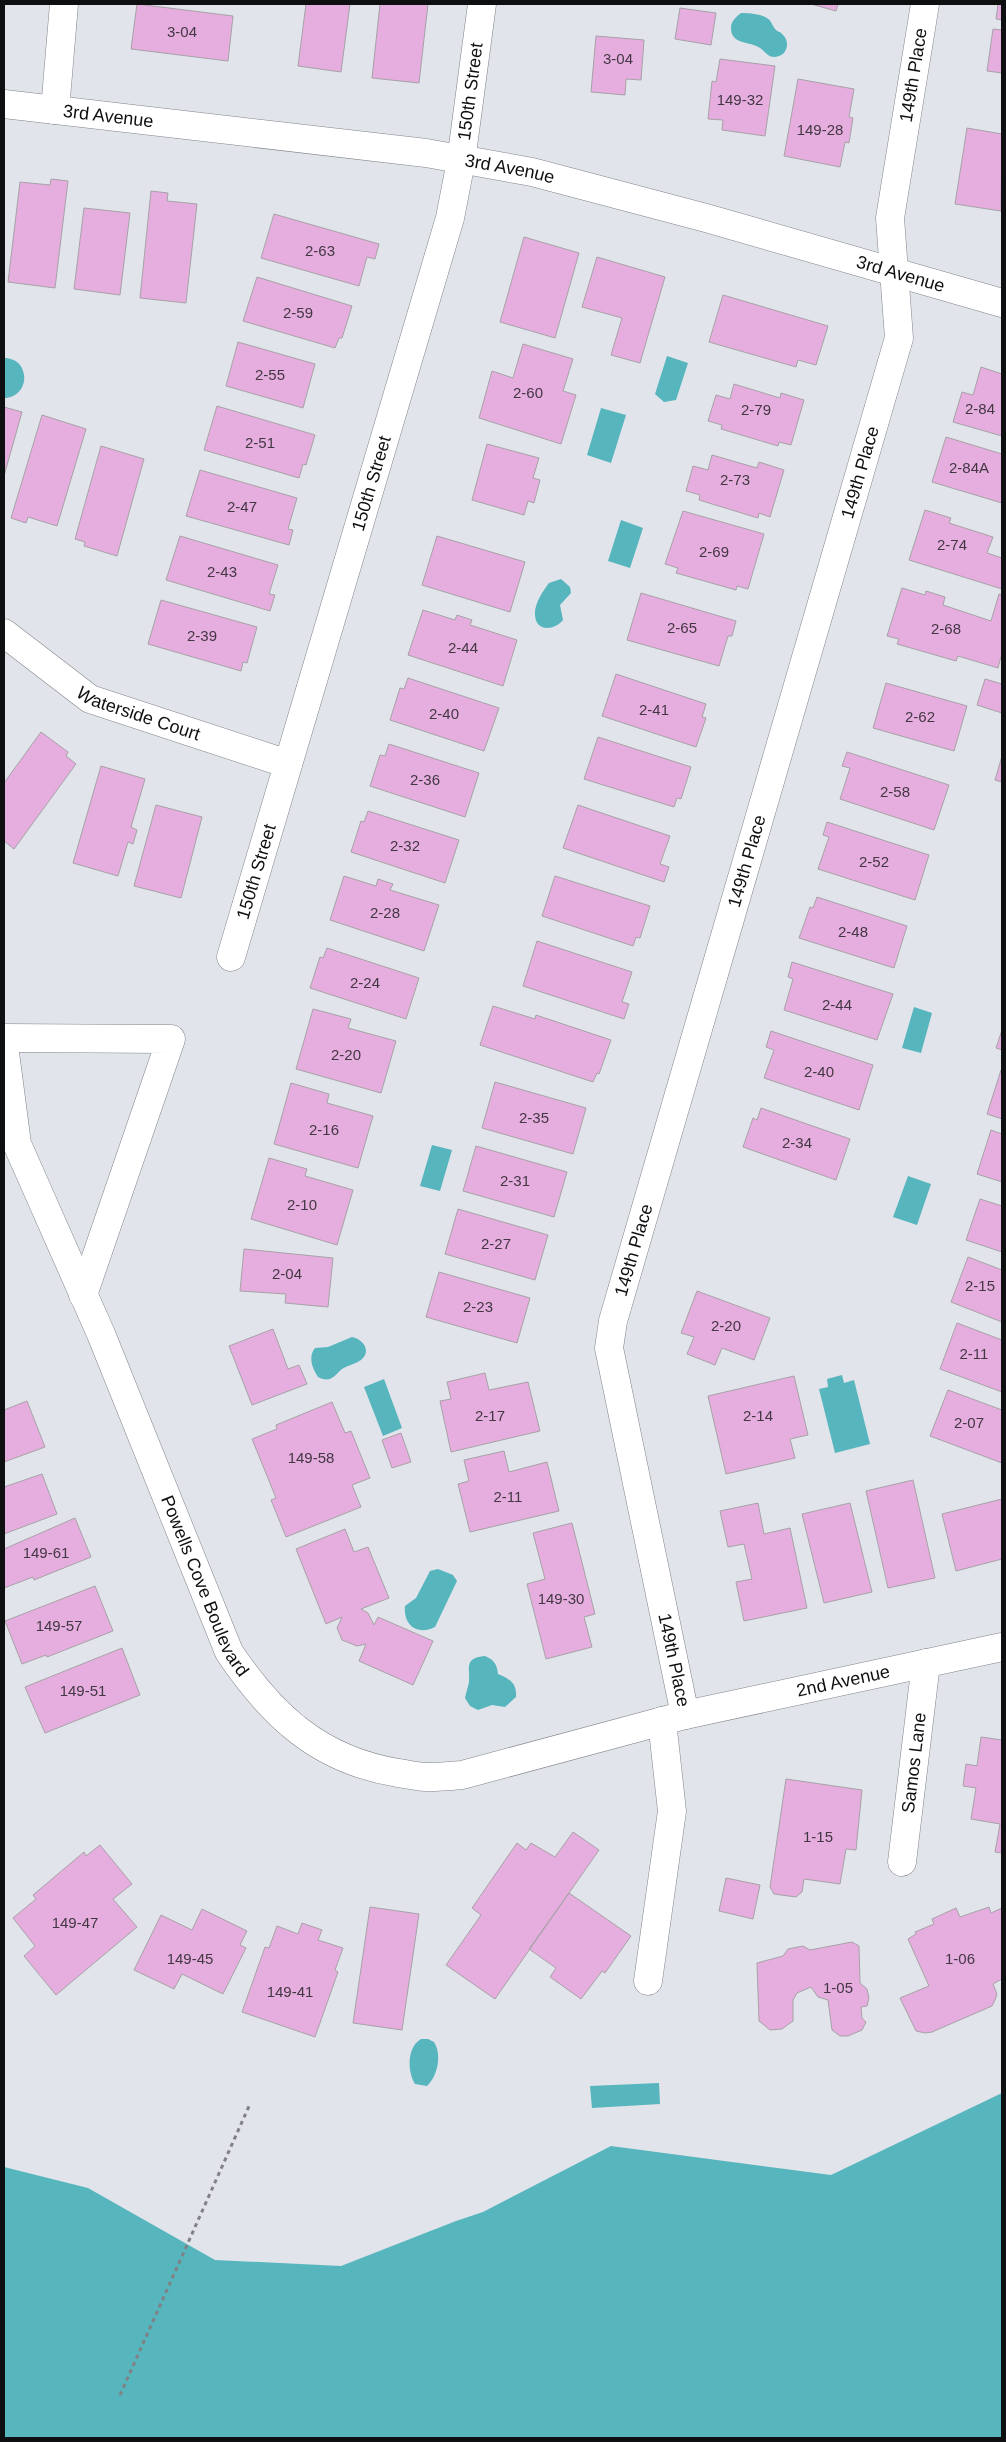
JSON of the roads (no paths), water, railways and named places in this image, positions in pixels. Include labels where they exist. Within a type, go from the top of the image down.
[{"type":"street","points":[[55,110],[64,4]]},
{"type":"street","name":"150th Street","points":[[231,957],[450,218],[461,161],[482,4]]},
{"type":"street","name":"149th Place","points":[[648,1981],[672,1811],[674,1718],[609,1348],[614,1321],[899,338],[890,218],[925,4]]},
{"type":"street","name":"3rd Avenue","points":[[4,104],[426,153],[461,161],[532,172],[706,218],[1002,303]]},
{"type":"street","name":"Waterside Court","points":[[4,633],[90,699],[288,764]]},
{"type":"street","points":[[4,1038],[170,1039],[83,1295]]},
{"type":"street","name":"Powells Cove Boulevard","points":[[4,1045],[17,1144],[108,1352],[229,1652],[252,1686],[283,1719],[312,1742],[345,1760],[382,1770],[427,1778],[462,1775],[674,1718]]},
{"type":"street","name":"2nd Avenue","points":[[674,1718],[1002,1647]]},
{"type":"street","name":"Samos Lane","points":[[902,1862],[926,1663]]},
{"type":"water","points":[[741,13],[758,15],[769,19],[777,31],[785,37],[787,46],[784,52],[779,56],[773,57],[760,48],[734,37],[731,26],[734,19]]},
{"type":"water","points":[[667,356],[688,363],[676,400],[664,402],[655,394]]},
{"type":"water","points":[[4,358],[19,364],[23,370],[24,378],[23,385],[19,391],[13,396],[4,398]]},
{"type":"water","points":[[601,408],[626,415],[611,463],[587,455]]},
{"type":"water","points":[[621,520],[643,528],[630,568],[608,561]]},
{"type":"water","points":[[561,579],[570,587],[571,593],[560,605],[563,620],[551,628],[542,627],[536,621],[535,611],[537,602],[549,583]]},
{"type":"water","points":[[914,1007],[932,1013],[921,1053],[902,1048]]},
{"type":"water","points":[[432,1145],[452,1150],[440,1191],[420,1186]]},
{"type":"water","points":[[908,1176],[931,1184],[917,1225],[893,1217]]},
{"type":"water","points":[[352,1337],[360,1340],[365,1346],[366,1353],[364,1357],[342,1369],[330,1379],[318,1377],[312,1362],[315,1348],[328,1347]]},
{"type":"water","points":[[842,1375],[844,1383],[854,1380],[870,1444],[835,1453],[819,1389],[828,1387],[827,1379]]},
{"type":"water","points":[[384,1379],[402,1428],[383,1436],[364,1387]]},
{"type":"water","points":[[438,1569],[453,1575],[457,1581],[435,1627],[422,1630],[417,1629],[412,1627],[406,1619],[405,1606],[416,1598],[430,1571]]},
{"type":"water","points":[[485,1656],[494,1663],[498,1674],[514,1685],[516,1697],[505,1707],[492,1705],[478,1710],[470,1706],[465,1698],[471,1661]]},
{"type":"water","points":[[421,2039],[428,2039],[434,2042],[438,2053],[438,2065],[434,2077],[427,2086],[415,2084],[412,2079],[410,2066],[413,2048]]},
{"type":"water","points":[[659,2083],[660,2104],[592,2108],[590,2086]]},
{"type":"water","points":[[1002,2093],[1002,2438],[4,2438],[4,2167],[88,2188],[215,2260],[341,2266],[483,2212],[611,2146],[831,2175]]}]
